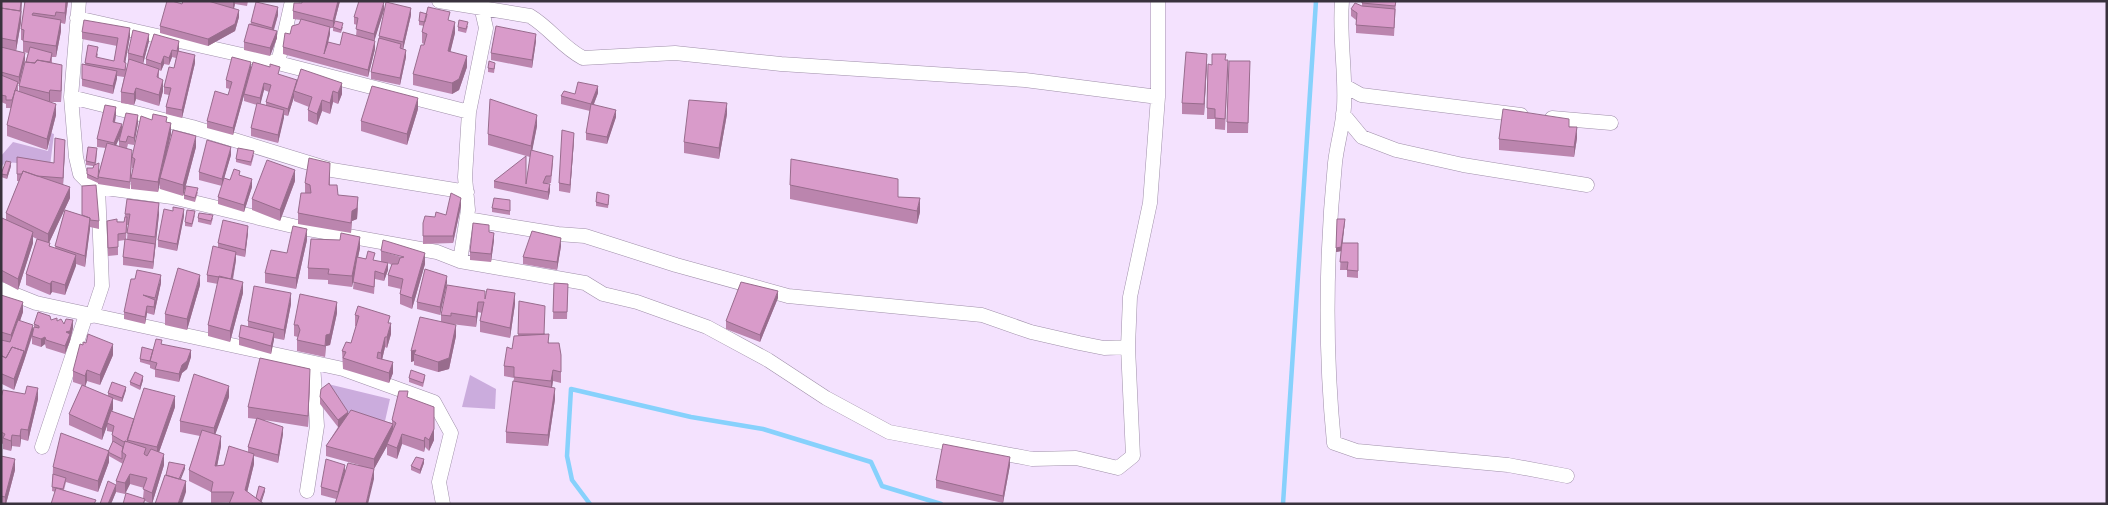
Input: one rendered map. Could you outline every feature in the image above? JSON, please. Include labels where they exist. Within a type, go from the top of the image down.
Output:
[{"type":"street","points":[[79,1],[71,97],[76,156],[80,174],[89,183],[172,197],[298,227],[437,252],[460,261],[585,283],[604,294],[637,302],[707,327],[768,360],[826,398],[889,432],[1032,459],[1076,458],[1118,468],[1133,456],[1128,347],[1130,297],[1150,203],[1158,97],[1158,1]]},
{"type":"street","points":[[278,63],[292,1]]},
{"type":"street","points":[[439,1],[480,5],[530,16],[543,24],[572,53],[583,58],[675,53],[780,64],[1025,80],[1158,97]]},
{"type":"street","points":[[1342,1],[1341,18],[1345,86],[1343,114],[1335,162],[1329,293],[1329,392],[1334,443],[1357,451],[1508,465],[1567,476]]},
{"type":"street","points":[[460,261],[467,219],[465,177],[469,112],[486,28],[486,20],[480,5]]},
{"type":"street","points":[[78,18],[278,63],[469,112]]},
{"type":"street","points":[[1345,86],[1362,96],[1508,114],[1611,122]]},
{"type":"street","points":[[71,97],[192,126],[332,170],[467,192]]},
{"type":"street","points":[[1343,114],[1362,137],[1396,150],[1462,164],[1587,185]]},
{"type":"street","points":[[42,447],[89,316],[102,286],[98,186]]},
{"type":"street","points":[[467,219],[558,234],[585,236],[676,265],[788,296],[982,315],[1031,332],[1078,343],[1104,348],[1128,347]]},
{"type":"street","points":[[1,289],[36,303],[89,316],[343,369],[434,402],[451,433],[439,482],[443,504]]},
{"type":"street","points":[[308,490],[317,426],[313,363]]},
{"type":"shaded area","points":[[51,133],[54,134],[50,166],[6,162],[1,167],[1,156],[13,142],[48,151]]},
{"type":"shaded area","points":[[470,375],[496,389],[495,409],[462,407]]},
{"type":"shaded area","points":[[328,384],[390,399],[383,430],[349,419]]},
{"type":"building","points":[[1,1],[21,1],[20,11],[1,8]]},
{"type":"building","points":[[25,1],[66,1],[65,13],[56,12],[55,16],[33,13],[32,15],[61,20],[56,46],[23,41],[24,30],[21,29]]},
{"type":"building","points":[[167,1],[182,4],[183,1],[208,1],[239,10],[235,24],[208,39],[160,26]]},
{"type":"building","points":[[302,1],[338,1],[333,21],[293,11],[294,3],[302,3]]},
{"type":"building","points":[[359,1],[384,2],[374,34],[356,29],[358,18],[354,17]]},
{"type":"building","points":[[1362,1],[1396,1],[1395,6],[1362,3]]},
{"type":"building","points":[[256,2],[278,7],[272,28],[251,22]]},
{"type":"building","points":[[386,2],[411,8],[403,42],[379,36]]},
{"type":"building","points":[[1355,3],[1362,6],[1395,9],[1394,28],[1356,25],[1357,13],[1351,9]]},
{"type":"building","points":[[428,7],[450,12],[448,20],[455,22],[448,51],[467,56],[459,79],[452,83],[413,74],[421,45],[424,45],[427,34],[422,32]]},
{"type":"building","points":[[1,8],[21,11],[16,41],[1,38]]},
{"type":"building","points":[[420,12],[427,14],[425,22],[419,21]]},
{"type":"building","points":[[301,19],[330,27],[324,54],[328,42],[340,45],[343,32],[375,41],[368,70],[283,47],[285,33],[290,34],[292,26],[299,24]]},
{"type":"building","points":[[84,20],[130,28],[124,62],[126,63],[125,70],[85,63],[88,45],[98,47],[96,57],[114,61],[118,38],[82,32]]},
{"type":"building","points":[[459,20],[468,22],[466,29],[458,27]]},
{"type":"building","points":[[335,21],[343,23],[341,30],[333,27]]},
{"type":"building","points":[[249,24],[277,31],[270,48],[244,42]]},
{"type":"building","points":[[496,26],[536,34],[532,60],[491,53]]},
{"type":"building","points":[[133,30],[149,34],[143,57],[128,53]]},
{"type":"building","points":[[154,34],[179,41],[177,51],[172,50],[169,58],[164,56],[161,64],[146,59]]},
{"type":"building","points":[[379,38],[401,44],[400,48],[406,50],[400,78],[371,72]]},
{"type":"building","points":[[1,47],[25,53],[19,77],[1,72]]},
{"type":"building","points":[[30,47],[52,53],[50,62],[37,60],[35,63],[26,62]]},
{"type":"building","points":[[178,51],[195,55],[182,110],[166,107],[171,88],[164,87],[169,67],[174,68]]},
{"type":"building","points":[[1186,52],[1207,54],[1204,104],[1182,103]]},
{"type":"building","points":[[1212,54],[1226,54],[1225,60],[1228,60],[1225,119],[1215,118],[1215,109],[1207,108],[1208,64],[1212,65]]},
{"type":"building","points":[[232,57],[251,62],[233,128],[207,121],[215,91],[228,95],[232,82],[226,80]]},
{"type":"building","points":[[129,59],[159,69],[157,77],[163,80],[159,95],[136,88],[134,94],[121,92]]},
{"type":"building","points":[[37,60],[62,65],[61,91],[50,90],[49,93],[19,86],[25,62],[35,63]]},
{"type":"building","points":[[489,61],[495,63],[494,69],[488,68]]},
{"type":"building","points":[[1229,61],[1250,61],[1248,123],[1227,122]]},
{"type":"building","points":[[253,62],[270,67],[270,64],[280,67],[278,74],[297,80],[288,109],[266,102],[271,85],[264,83],[260,98],[244,94]]},
{"type":"building","points":[[82,64],[117,71],[113,86],[82,79]]},
{"type":"building","points":[[301,69],[342,83],[338,93],[333,91],[330,103],[322,100],[317,114],[308,110],[312,97],[294,91]]},
{"type":"building","points":[[1,75],[18,82],[12,100],[6,100],[6,96],[1,95]]},
{"type":"building","points":[[578,82],[598,86],[591,104],[561,96],[564,91],[575,94]]},
{"type":"building","points":[[372,86],[418,98],[407,134],[361,121]]},
{"type":"building","points":[[15,90],[56,104],[47,139],[7,125]]},
{"type":"building","points":[[490,99],[537,115],[531,146],[488,134]]},
{"type":"building","points":[[689,100],[727,103],[719,148],[684,142]]},
{"type":"building","points":[[257,103],[284,110],[278,135],[251,128]]},
{"type":"building","points":[[591,104],[616,110],[607,137],[586,133]]},
{"type":"building","points":[[105,105],[116,107],[113,122],[122,124],[114,143],[97,139]]},
{"type":"building","points":[[1503,109],[1569,119],[1569,127],[1577,127],[1574,147],[1499,139]]},
{"type":"building","points":[[126,113],[138,115],[134,138],[128,136],[126,142],[119,141]]},
{"type":"building","points":[[153,114],[167,117],[166,122],[171,123],[158,182],[131,178],[135,159],[132,157],[141,116],[152,120]]},
{"type":"building","points":[[173,130],[196,136],[183,185],[160,178]]},
{"type":"building","points":[[562,130],[574,133],[570,185],[559,183]]},
{"type":"building","points":[[55,138],[65,140],[63,178],[37,176],[23,171],[22,174],[17,174],[17,157],[54,163]]},
{"type":"building","points":[[207,140],[231,147],[222,179],[199,172]]},
{"type":"building","points":[[107,143],[132,150],[130,182],[98,177]]},
{"type":"building","points":[[88,147],[97,148],[95,163],[86,161]]},
{"type":"building","points":[[238,148],[254,151],[251,162],[236,159]]},
{"type":"building","points":[[531,150],[553,156],[551,176],[546,176],[543,183],[550,184],[548,192],[494,181],[526,156],[526,184]]},
{"type":"building","points":[[309,158],[330,163],[329,185],[337,185],[338,195],[358,197],[357,208],[352,211],[351,223],[298,213],[301,193],[311,193],[310,185],[305,183]]},
{"type":"building","points":[[791,159],[898,179],[898,197],[920,198],[917,211],[790,185]]},
{"type":"building","points":[[267,160],[295,170],[280,210],[252,199]]},
{"type":"building","points":[[6,161],[11,162],[7,175],[1,174]]},
{"type":"building","points":[[99,163],[98,179],[87,174],[87,168],[93,168],[94,165]]},
{"type":"building","points":[[234,169],[240,171],[239,175],[252,179],[244,205],[218,197],[224,178],[230,180]]},
{"type":"building","points":[[23,171],[70,187],[48,234],[6,213]]},
{"type":"building","points":[[96,185],[99,221],[90,220],[90,218],[82,215],[82,186]]},
{"type":"building","points":[[186,186],[198,188],[195,198],[184,195]]},
{"type":"building","points":[[597,192],[609,195],[608,205],[596,202]]},
{"type":"building","points":[[451,193],[461,198],[453,236],[423,236],[425,216],[435,217],[436,212],[446,215]]},
{"type":"building","points":[[494,198],[510,200],[510,211],[492,208]]},
{"type":"building","points":[[127,199],[159,203],[155,237],[127,233],[130,214],[125,214]]},
{"type":"building","points":[[173,207],[184,209],[177,244],[158,240],[164,209],[173,211]]},
{"type":"building","points":[[65,210],[90,218],[85,256],[55,246]]},
{"type":"building","points":[[187,210],[195,211],[192,224],[185,222]]},
{"type":"building","points":[[199,213],[213,215],[211,221],[198,218]]},
{"type":"building","points":[[125,217],[127,217],[126,233],[118,234],[118,247],[108,248],[107,221],[117,219],[117,222],[124,222]]},
{"type":"building","points":[[2,218],[33,232],[18,279],[1,270]]},
{"type":"building","points":[[1337,219],[1345,219],[1341,247],[1336,248]]},
{"type":"building","points":[[223,220],[248,226],[245,250],[218,243]]},
{"type":"building","points":[[473,223],[489,225],[489,232],[494,233],[491,254],[470,252]]},
{"type":"building","points":[[293,226],[307,229],[296,278],[265,273],[271,250],[287,253]]},
{"type":"building","points":[[532,231],[561,238],[557,262],[523,257]]},
{"type":"building","points":[[341,233],[360,237],[352,276],[328,274],[329,269],[308,268],[311,239],[340,240]]},
{"type":"building","points":[[37,239],[50,243],[49,246],[76,255],[65,285],[52,281],[50,284],[26,274]]},
{"type":"building","points":[[125,239],[155,244],[153,262],[123,257]]},
{"type":"building","points":[[383,240],[425,253],[412,298],[400,294],[403,279],[388,275],[392,264],[398,264],[400,258],[404,257],[381,251]]},
{"type":"building","points":[[1342,243],[1358,243],[1358,271],[1347,270],[1348,262],[1340,262]]},
{"type":"building","points":[[213,246],[236,252],[231,279],[207,275]]},
{"type":"building","points":[[368,251],[375,253],[373,260],[388,263],[384,274],[375,271],[374,287],[353,282],[357,257],[366,259]]},
{"type":"building","points":[[178,268],[200,275],[187,319],[165,314]]},
{"type":"building","points":[[425,269],[447,276],[440,307],[417,302]]},
{"type":"building","points":[[137,270],[161,275],[155,298],[143,295],[155,300],[154,307],[147,306],[145,317],[124,312],[131,279],[135,279]]},
{"type":"building","points":[[219,276],[243,282],[230,331],[208,325]]},
{"type":"building","points":[[741,282],[778,291],[760,335],[726,321]]},
{"type":"building","points":[[554,283],[568,284],[567,312],[553,312]]},
{"type":"building","points":[[447,285],[485,291],[485,299],[487,289],[515,293],[510,328],[480,321],[484,302],[478,302],[476,317],[451,313],[451,316],[441,315]]},
{"type":"building","points":[[254,286],[291,293],[284,330],[248,321]]},
{"type":"building","points":[[300,294],[337,302],[330,334],[326,335],[325,346],[297,340],[300,330],[298,325],[294,325]]},
{"type":"building","points":[[1,295],[23,302],[11,335],[1,332]]},
{"type":"building","points":[[519,301],[545,306],[544,334],[518,334]]},
{"type":"building","points":[[358,306],[390,316],[388,323],[391,323],[387,337],[385,337],[381,353],[378,352],[377,358],[393,362],[389,373],[343,358],[346,352],[342,351],[346,342],[351,343],[359,316],[355,315]]},
{"type":"building","points":[[38,312],[50,316],[51,320],[57,318],[57,321],[61,319],[64,324],[66,319],[73,320],[70,331],[66,332],[70,334],[65,346],[46,340],[45,337],[41,339],[32,336],[34,327],[39,328],[39,326],[34,324]]},
{"type":"building","points":[[420,317],[456,325],[449,358],[438,362],[414,354],[416,350],[411,351]]},
{"type":"building","points":[[18,320],[33,325],[24,354],[24,351],[12,347],[6,358],[2,356],[1,359],[1,340],[10,342]]},
{"type":"building","points":[[241,325],[274,333],[271,346],[239,337]]},
{"type":"building","points":[[88,334],[113,344],[100,375],[87,370],[85,376],[73,371],[80,344],[86,343]]},
{"type":"building","points":[[549,334],[548,343],[559,343],[561,372],[553,370],[551,381],[514,377],[514,367],[504,366],[507,347],[512,349],[514,336]]},
{"type":"building","points":[[156,339],[162,340],[161,344],[191,350],[179,374],[155,369],[157,363],[150,361]]},
{"type":"building","points":[[12,347],[24,351],[14,379],[2,374],[1,376],[2,356],[6,358]]},
{"type":"building","points":[[142,347],[153,350],[150,361],[140,359]]},
{"type":"building","points":[[260,358],[310,369],[308,416],[248,407]]},
{"type":"building","points":[[411,370],[425,375],[423,383],[409,378]]},
{"type":"building","points":[[135,372],[143,376],[140,386],[130,382]]},
{"type":"building","points":[[194,374],[229,386],[214,428],[180,421]]},
{"type":"building","points":[[513,381],[555,388],[548,435],[506,432]]},
{"type":"building","points":[[112,382],[126,387],[122,398],[108,393]]},
{"type":"building","points":[[329,383],[348,412],[338,420],[320,397],[321,389]]},
{"type":"building","points":[[82,385],[113,398],[102,429],[69,414]]},
{"type":"building","points":[[27,386],[38,388],[28,430],[21,429],[20,436],[12,435],[11,441],[3,438],[5,434],[1,432],[1,398],[3,390],[25,394]]},
{"type":"building","points":[[144,388],[175,396],[157,447],[127,440]]},
{"type":"building","points":[[399,391],[408,391],[407,397],[434,407],[434,429],[429,440],[425,437],[424,441],[402,434],[397,448],[387,444],[396,423],[392,420]]},
{"type":"building","points":[[351,410],[393,424],[374,459],[326,446]]},
{"type":"building","points":[[111,411],[134,419],[127,442],[112,435],[114,426],[107,423]]},
{"type":"building","points":[[257,418],[283,427],[278,455],[248,447]]},
{"type":"building","points":[[202,430],[221,436],[215,466],[224,465],[229,446],[254,454],[245,490],[264,504],[229,504],[234,492],[211,492],[213,482],[189,470]]},
{"type":"building","points":[[61,433],[109,451],[98,481],[53,467]]},
{"type":"building","points":[[113,441],[123,447],[122,459],[108,452]]},
{"type":"building","points":[[125,441],[146,448],[144,454],[147,456],[151,449],[164,454],[152,493],[143,489],[147,478],[130,474],[125,483],[116,481],[126,455],[122,452]]},
{"type":"building","points":[[943,444],[1010,457],[1003,496],[936,480]]},
{"type":"building","points":[[1,456],[15,459],[5,497],[1,496]]},
{"type":"building","points":[[416,457],[424,459],[420,470],[411,466]]},
{"type":"building","points":[[326,459],[345,465],[338,492],[321,487]]},
{"type":"building","points":[[169,462],[185,465],[179,479],[166,475]]},
{"type":"building","points":[[348,463],[374,469],[366,504],[335,504]]},
{"type":"building","points":[[53,474],[66,478],[63,489],[52,487]]},
{"type":"building","points":[[165,475],[186,481],[178,504],[155,504]]},
{"type":"building","points":[[108,481],[116,485],[108,504],[100,504]]},
{"type":"building","points":[[259,486],[265,488],[260,501],[256,498]]},
{"type":"building","points":[[56,488],[96,500],[94,504],[51,504]]},
{"type":"building","points":[[126,493],[145,499],[143,504],[123,504]]},
{"type":"waterway","points":[[1283,504],[1316,1]]},
{"type":"waterway","points":[[590,504],[572,480],[567,456],[571,389],[691,417],[763,429],[871,462],[882,486],[941,504]]}]
